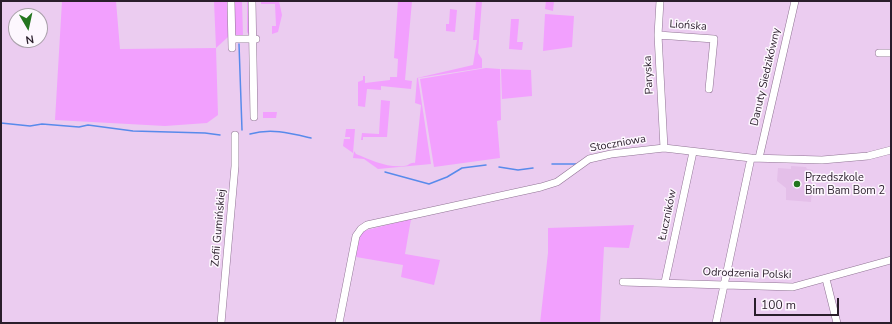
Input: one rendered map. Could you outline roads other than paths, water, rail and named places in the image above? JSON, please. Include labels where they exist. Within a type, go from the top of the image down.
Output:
[{"type":"street","points":[[231,1],[232,48]]},
{"type":"street","points":[[252,1],[254,39],[254,116]]},
{"type":"street","name":"Paryska","points":[[660,1],[658,35],[664,148]]},
{"type":"street","name":"Danuty Siedzikówny","points":[[759,158],[795,1]]},
{"type":"street","name":"Liońska","points":[[658,35],[714,39],[709,89]]},
{"type":"street","points":[[232,39],[254,39]]},
{"type":"street","points":[[879,53],[891,53]]},
{"type":"street","name":"Zofii Gumińskiej","points":[[221,323],[233,197],[235,134]]},
{"type":"street","name":"Stoczniowa","points":[[339,323],[353,247],[356,236],[364,227],[541,187],[557,182],[586,161],[597,156],[664,148],[751,158],[834,159],[868,156],[891,150]]},
{"type":"street","name":"Łuczników","points":[[665,282],[693,152]]},
{"type":"street","points":[[716,323],[751,158]]},
{"type":"street","name":"Odrodzenia Polski","points":[[623,282],[665,282],[793,287],[891,260]]},
{"type":"street","points":[[826,279],[838,323]]},
{"type":"waterway","points":[[239,44],[242,130]]},
{"type":"waterway","points":[[1,123],[30,126],[42,124],[79,127],[88,125],[133,131],[205,133],[220,135]]},
{"type":"waterway","points":[[250,134],[273,131],[311,138]]},
{"type":"waterway","points":[[552,164],[577,164]]},
{"type":"waterway","points":[[385,172],[429,184],[447,177],[462,168],[486,165]]},
{"type":"waterway","points":[[499,167],[518,170],[533,168]]},
{"type":"place","name":"Przedszkole Bim Bam Bom 2","points":[[797,184]]}]
